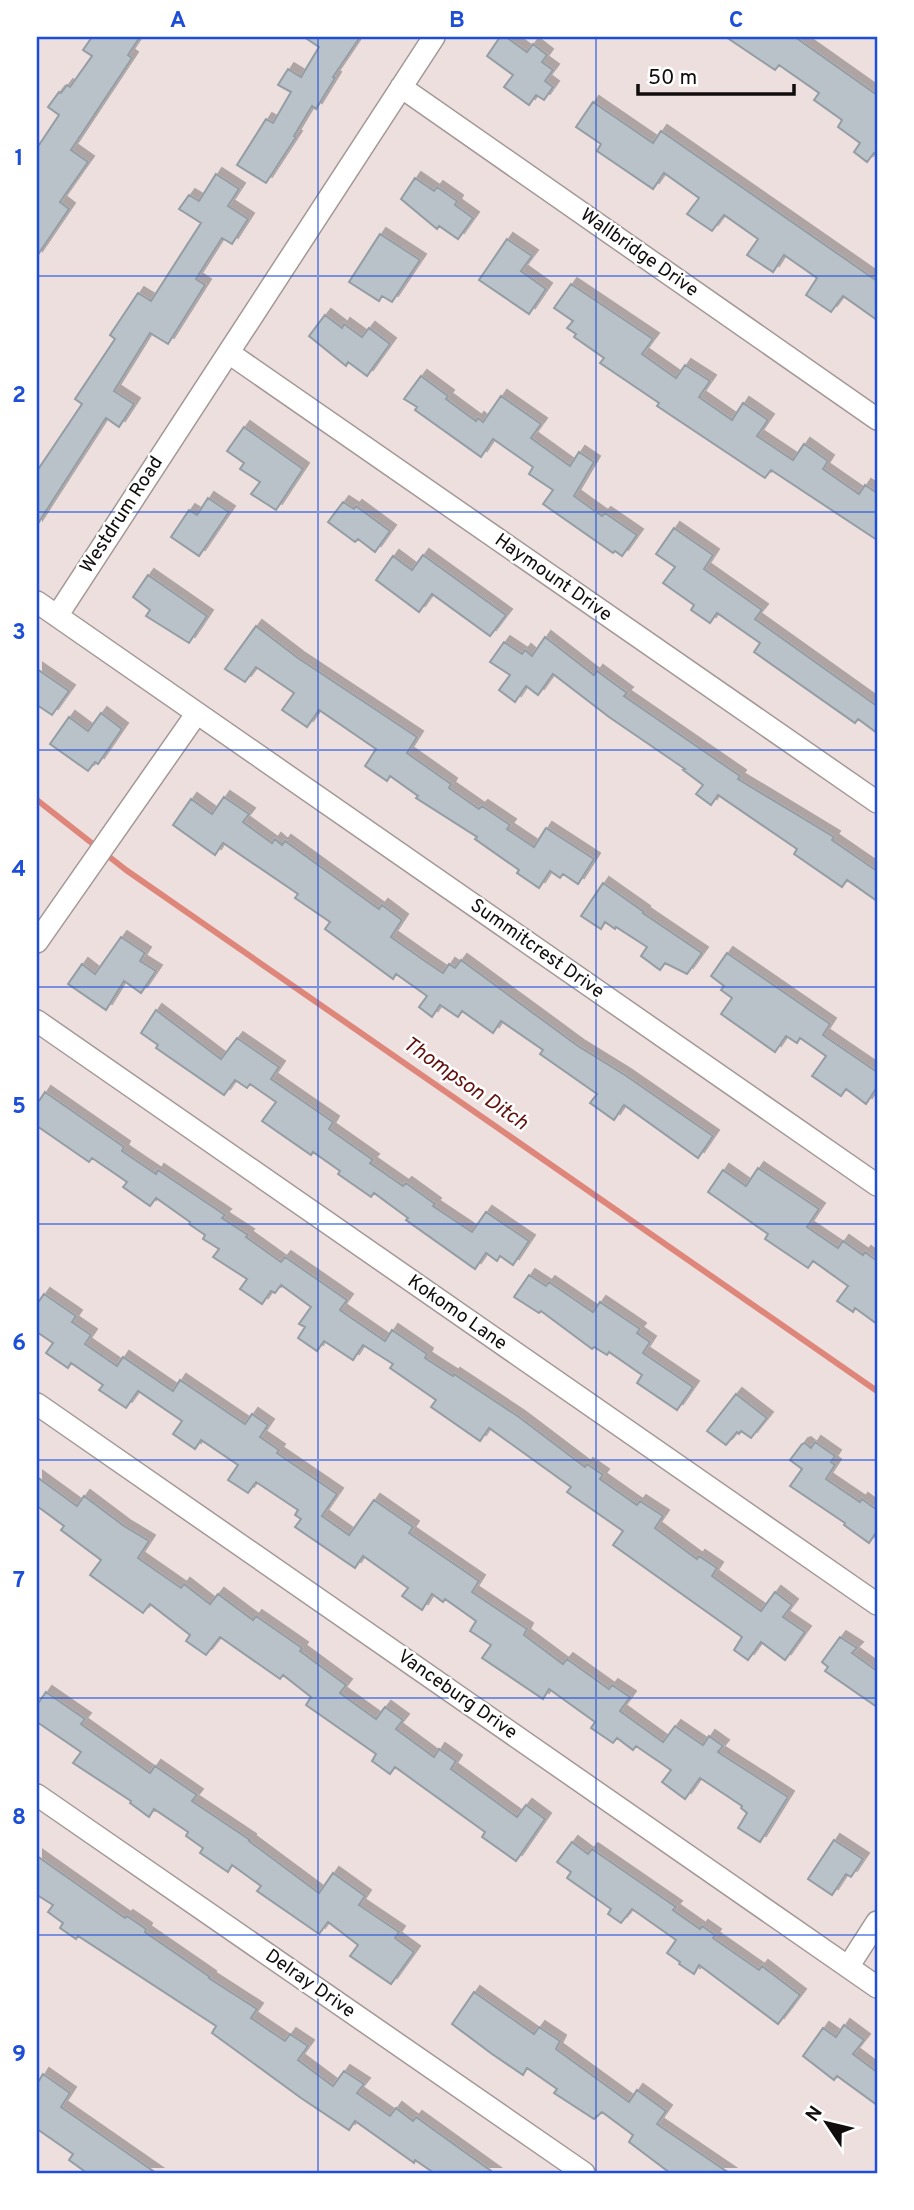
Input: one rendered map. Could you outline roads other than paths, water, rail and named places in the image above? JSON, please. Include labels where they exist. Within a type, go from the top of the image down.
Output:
[{"type":"street","name":"Westdrum Road","points":[[57,616],[433,37]]},
{"type":"street","name":"Wallbridge Drive","points":[[401,87],[877,419]]},
{"type":"street","name":"Haymount Drive","points":[[229,353],[877,803]]},
{"type":"street","points":[[37,602],[197,713],[37,942]]},
{"type":"street","name":"Summitcrest Drive","points":[[197,713],[877,1185]]},
{"type":"street","name":"Kokomo Lane","points":[[37,1021],[877,1604]]},
{"type":"street","name":"Vanceburg Drive","points":[[37,1404],[877,1987]]},
{"type":"street","name":"Delray Drive","points":[[37,1795],[584,2173]]},
{"type":"street","points":[[848,1967],[877,1922]]},
{"type":"waterway","name":"Thompson Ditch","points":[[37,800],[126,870],[877,1391]]}]
